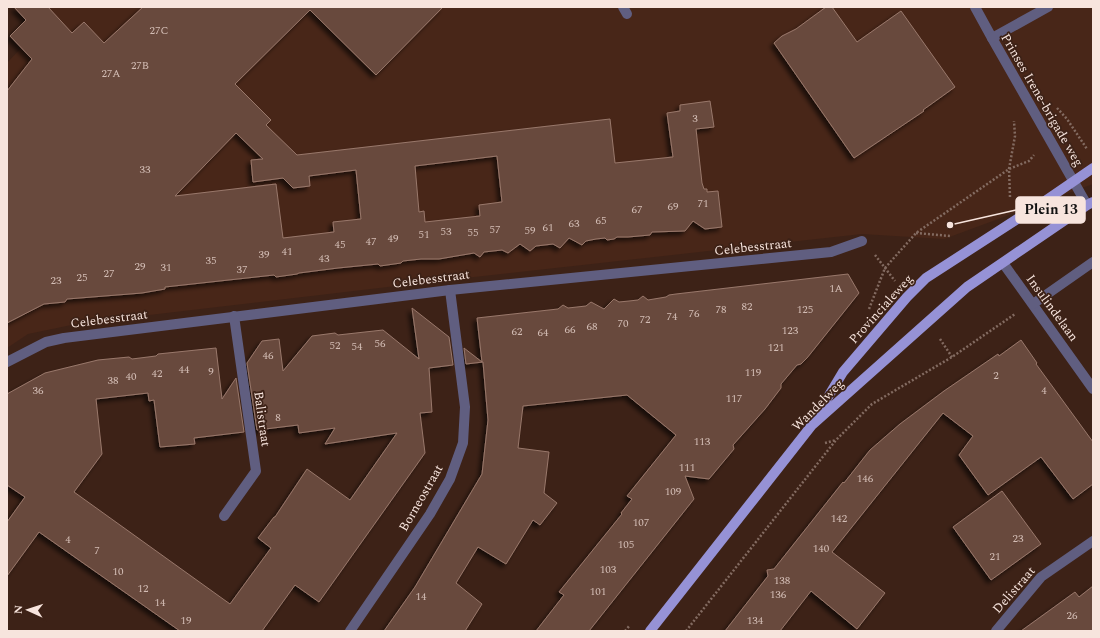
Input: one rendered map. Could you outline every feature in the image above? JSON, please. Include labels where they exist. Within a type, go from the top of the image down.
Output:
[{"type":"main road","name":"Provincialeweg","points":[[812,425],[843,372],[926,278],[1074,182],[1093,168]]},
{"type":"main road","points":[[1003,263],[1090,204]]},
{"type":"main road","name":"Wandelweg","points":[[650,631],[812,425],[967,287],[1003,263]]},
{"type":"street","name":"Prinses Irene-brigade weg","points":[[975,7],[1074,182],[1090,204]]},
{"type":"street","points":[[992,38],[1048,7]]},
{"type":"street","name":"Celebesstraat","points":[[7,362],[46,342],[64,338],[450,290],[831,252],[862,241]]},
{"type":"street","points":[[1033,304],[1093,262]]},
{"type":"street","name":"Insulindelaan","points":[[1003,263],[1093,389]]},
{"type":"street","name":"Borneostraat","points":[[350,631],[430,514],[450,479],[463,443],[465,407],[450,290]]},
{"type":"street","name":"Balistraat","points":[[224,516],[256,470],[234,316]]},
{"type":"street","name":"Delistraat","points":[[996,631],[1041,577],[1093,541]]},
{"type":"path","points":[[1067,119],[1089,151]]},
{"type":"path","points":[[885,268],[916,233],[1010,168],[1010,197]]},
{"type":"path","points":[[916,233],[950,236]]},
{"type":"path","points":[[686,631],[836,440],[872,404],[952,357],[1024,308],[1033,304]]},
{"type":"shaded area","points":[[44,7],[1093,7],[1093,184],[944,239],[862,234],[447,280],[81,323],[28,334],[7,348],[7,63],[51,16]]},
{"type":"building","points":[[14,7],[48,7],[72,33],[84,22],[104,43],[143,7],[443,7],[376,75],[310,10],[235,84],[271,120],[266,125],[297,155],[610,119],[615,163],[673,157],[667,113],[680,111],[680,105],[710,101],[714,127],[696,129],[702,183],[704,189],[707,189],[707,192],[718,191],[722,227],[705,229],[693,221],[685,231],[652,232],[650,235],[617,237],[607,240],[605,238],[596,239],[586,241],[582,245],[569,238],[560,248],[553,244],[536,246],[530,251],[520,244],[508,253],[502,250],[484,252],[480,257],[474,253],[439,259],[403,261],[401,263],[380,266],[378,264],[276,277],[274,275],[165,287],[165,289],[142,293],[67,299],[65,302],[44,304],[7,323],[7,91],[32,59],[10,36],[26,20]],"holes":[[[236,133],[263,159],[251,160],[253,182],[283,178],[293,188],[310,186],[309,176],[356,170],[361,219],[333,222],[334,232],[283,238],[276,184],[175,196]],[[497,156],[502,202],[479,205],[480,216],[425,222],[424,211],[419,212],[415,166]]]},
{"type":"building","points":[[826,7],[832,7],[857,42],[901,11],[955,87],[923,110],[924,111],[854,158],[774,43],[782,36],[796,29]]},
{"type":"building","points":[[848,274],[859,293],[807,358],[801,364],[797,365],[781,384],[781,388],[765,409],[733,445],[734,449],[709,479],[685,476],[694,499],[589,631],[536,631],[564,595],[559,592],[622,514],[621,513],[632,499],[627,496],[676,435],[627,395],[523,406],[518,448],[549,452],[544,493],[557,503],[540,525],[533,520],[506,564],[478,547],[456,583],[482,604],[465,631],[384,631],[415,587],[482,474],[488,420],[483,362],[466,364],[464,348],[482,362],[477,318],[558,309],[563,305],[568,308],[586,306],[591,302],[604,309],[614,299],[619,302],[629,301],[638,300],[643,296],[648,300],[676,294]]},
{"type":"building","points":[[412,308],[449,337],[453,365],[429,368],[432,412],[420,413],[425,453],[319,602],[295,585],[262,631],[180,631],[39,532],[7,576],[7,522],[25,497],[7,485],[7,394],[45,373],[98,360],[129,357],[132,359],[156,356],[158,354],[216,348],[222,399],[236,378],[244,432],[194,438],[195,444],[160,447],[154,400],[149,401],[148,393],[96,399],[102,454],[74,492],[230,604],[271,548],[258,538],[275,517],[307,469],[350,500],[397,433],[325,444],[335,428],[299,433],[298,425],[257,430],[247,363],[262,341],[279,339],[283,371],[312,336],[383,330],[419,359]]},
{"type":"building","points":[[1021,340],[1037,363],[1036,364],[1093,442],[1093,484],[1073,499],[1041,457],[988,495],[959,455],[973,436],[943,413],[832,552],[885,593],[857,629],[811,591],[780,631],[725,631],[768,576],[767,570],[774,569],[870,450],[900,424],[944,391]]},
{"type":"building","points":[[1002,491],[1041,544],[991,580],[953,527]]},
{"type":"building","points":[[1093,586],[1093,631],[1021,631],[1075,592],[1079,597]]},
{"type":"place","name":"Plein 13","points":[[950,225]]}]
